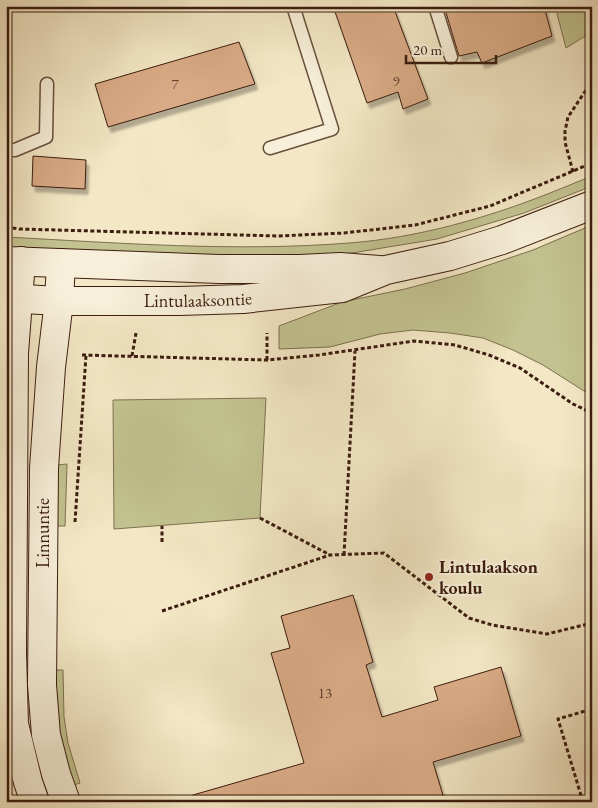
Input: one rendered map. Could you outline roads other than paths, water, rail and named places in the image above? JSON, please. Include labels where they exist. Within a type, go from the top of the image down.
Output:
[{"type":"street","name":"Lintulaaksontie","points":[[12,298],[60,301],[180,302],[243,299],[342,288],[386,270],[450,256],[476,248],[592,205]]},
{"type":"street","name":"Lintulaaksontie","points":[[13,261],[219,269],[340,267],[386,270]]},
{"type":"street","name":"Linnuntie","points":[[13,261],[13,706],[14,724],[28,782],[35,802]]},
{"type":"street","name":"Linnuntie","points":[[61,263],[60,301],[53,354],[44,468],[42,686],[46,735],[56,774],[66,802]]},
{"type":"lane","points":[[270,148],[332,129],[293,6]]},
{"type":"lane","points":[[435,6],[451,58]]},
{"type":"lane","points":[[6,150],[14,150],[46,136],[47,84]]},
{"type":"place","name":"Lintulaakson koulu","points":[[429,577]]}]
